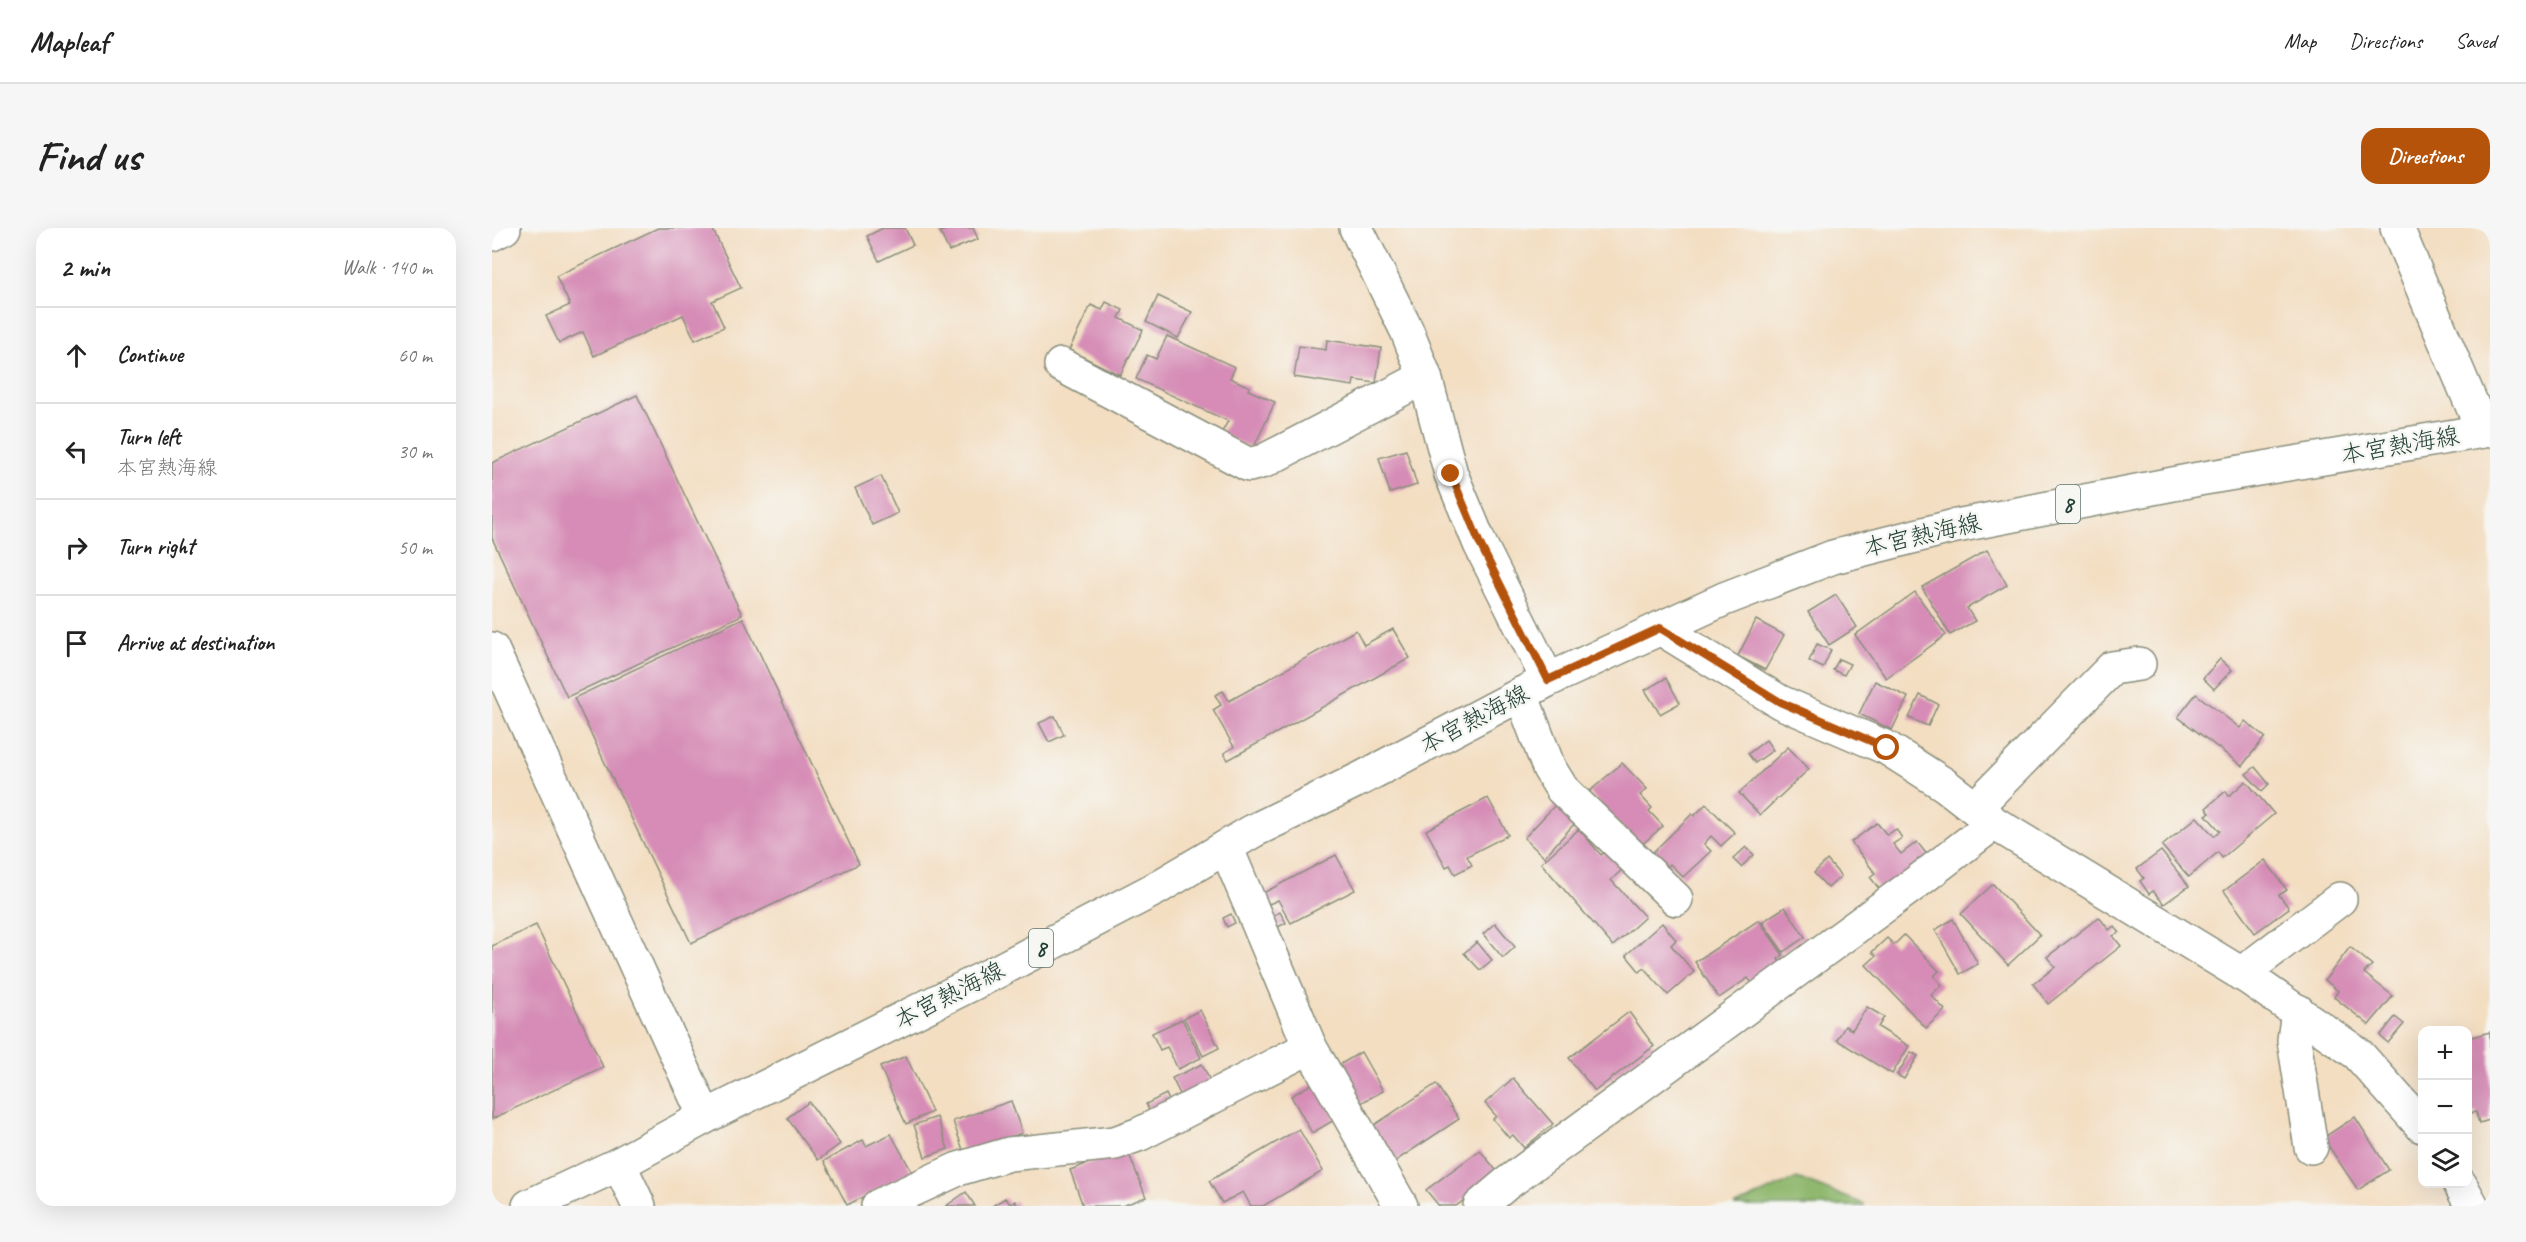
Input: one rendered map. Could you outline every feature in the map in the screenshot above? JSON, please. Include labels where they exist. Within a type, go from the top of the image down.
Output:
[{"type":"street","points":[[492,234],[504,228]]},
{"type":"street","points":[[1356,228],[1407,331],[1425,377],[1455,484],[1534,687],[1549,768],[1562,789],[1676,898]]},
{"type":"street","points":[[2397,228],[2487,430]]},
{"type":"street","points":[[1061,365],[1249,465],[1264,461],[1425,377]]},
{"type":"street","name":"本宮熱海線","points":[[529,1206],[618,1164],[705,1117],[992,974],[1157,888],[1226,847],[1534,687],[1724,598],[1833,557],[1951,527],[2199,479],[2487,430]]},
{"type":"street","points":[[1660,628],[1780,702],[1887,748],[1946,785],[1985,816],[2298,1011],[2358,1054],[2418,1122]]},
{"type":"street","points":[[492,649],[705,1117]]},
{"type":"street","points":[[1480,1206],[1506,1184],[1917,882],[1985,816],[2112,668],[2139,664]]},
{"type":"street","points":[[1226,847],[1310,1047],[1401,1206]]},
{"type":"street","points":[[2241,974],[2340,899]]},
{"type":"street","points":[[2298,1011],[2294,1040],[2311,1147]]},
{"type":"street","points":[[878,1206],[958,1169],[1008,1154],[1115,1143],[1140,1134],[1310,1047]]},
{"type":"street","points":[[618,1164],[639,1206]]},
{"type":"green space","points":[[1797,1178],[1864,1204],[1864,1206],[1734,1206]]},
{"type":"building","points":[[658,228],[712,228],[741,288],[712,301],[724,327],[695,340],[683,315],[594,356],[583,332],[559,343],[546,316],[570,305],[556,276]]},
{"type":"building","points":[[883,228],[905,228],[913,245],[879,261],[867,236]]},
{"type":"building","points":[[951,228],[973,228],[978,239],[949,251],[940,232]]},
{"type":"building","points":[[1158,296],[1192,312],[1178,338],[1146,322]]},
{"type":"building","points":[[1106,302],[1123,310],[1119,318],[1143,330],[1120,375],[1069,350],[1091,305],[1102,310]]},
{"type":"building","points":[[1167,336],[1235,367],[1230,378],[1250,387],[1248,390],[1275,402],[1253,449],[1221,434],[1228,421],[1136,379],[1147,355],[1156,359]]},
{"type":"building","points":[[1327,340],[1381,348],[1376,383],[1354,380],[1353,386],[1294,377],[1299,346],[1326,350]]},
{"type":"building","points":[[637,395],[742,615],[567,697],[492,538],[492,463]]},
{"type":"building","points":[[1406,450],[1417,485],[1390,493],[1379,458]]},
{"type":"building","points":[[881,476],[898,513],[872,525],[855,488]]},
{"type":"building","points":[[1987,550],[2007,585],[1967,608],[1975,621],[1950,635],[1922,587]]},
{"type":"building","points":[[1915,592],[1946,635],[1886,678],[1855,635]]},
{"type":"building","points":[[1836,595],[1857,627],[1829,645],[1808,612]]},
{"type":"building","points":[[743,618],[859,864],[691,943],[574,698]]},
{"type":"building","points":[[1756,620],[1784,635],[1765,670],[1738,656]]},
{"type":"building","points":[[1393,629],[1410,658],[1228,760],[1224,753],[1234,747],[1213,710],[1221,705],[1215,695],[1223,691],[1229,701],[1356,630],[1364,645]]},
{"type":"building","points":[[1817,644],[1831,650],[1823,668],[1809,661]]},
{"type":"building","points":[[1839,659],[1850,664],[1844,675],[1833,670]]},
{"type":"building","points":[[2220,659],[2232,670],[2214,689],[2203,678]]},
{"type":"building","points":[[1666,678],[1680,703],[1660,714],[1645,690]]},
{"type":"building","points":[[1875,681],[1908,697],[1892,730],[1859,714]]},
{"type":"building","points":[[2196,694],[2240,728],[2245,721],[2265,737],[2242,766],[2178,717]]},
{"type":"building","points":[[1920,695],[1938,704],[1928,726],[1909,718]]},
{"type":"building","points":[[1055,716],[1064,735],[1049,742],[1039,723]]},
{"type":"building","points":[[1766,740],[1773,750],[1755,763],[1748,754]]},
{"type":"building","points":[[1788,747],[1809,769],[1760,815],[1739,793]]},
{"type":"building","points":[[1622,763],[1647,789],[1640,795],[1652,808],[1649,811],[1663,826],[1639,847],[1589,792]]},
{"type":"building","points":[[2255,767],[2269,784],[2262,791],[2246,774]]},
{"type":"building","points":[[2246,781],[2274,814],[2222,858],[2218,852],[2189,877],[2162,846],[2197,817],[2214,836],[2220,831],[2206,815],[2210,813],[2206,808],[2226,791],[2229,796]]},
{"type":"building","points":[[1488,798],[1508,835],[1467,856],[1472,865],[1455,874],[1450,865],[1446,867],[1426,830]]},
{"type":"building","points":[[1556,804],[1576,822],[1544,857],[1524,838]]},
{"type":"building","points":[[1706,804],[1735,833],[1721,846],[1711,836],[1704,844],[1711,851],[1683,877],[1670,864],[1663,872],[1648,857],[1692,814],[1694,816]]},
{"type":"building","points":[[1877,823],[1887,835],[1896,829],[1902,838],[1893,844],[1901,854],[1917,842],[1930,858],[1883,894],[1870,877],[1875,873],[1851,842]]},
{"type":"building","points":[[1579,829],[1601,855],[1608,849],[1625,867],[1611,880],[1645,917],[1613,946],[1541,863]]},
{"type":"building","points":[[1746,847],[1754,855],[1741,867],[1733,859]]},
{"type":"building","points":[[2161,851],[2189,886],[2164,904],[2153,891],[2149,894],[2140,881],[2144,878],[2137,869]]},
{"type":"building","points":[[1336,855],[1355,890],[1291,923],[1278,900],[1269,904],[1263,893]]},
{"type":"building","points":[[1827,860],[1841,876],[1828,888],[1814,873]]},
{"type":"building","points":[[2265,860],[2287,890],[2279,895],[2289,908],[2255,933],[2224,891]]},
{"type":"building","points":[[1993,884],[2040,935],[2008,965],[1961,914]]},
{"type":"building","points":[[1785,907],[1805,937],[1783,952],[1762,922]]},
{"type":"building","points":[[1280,912],[1286,923],[1278,927],[1272,916]]},
{"type":"building","points":[[1231,914],[1235,923],[1227,927],[1223,918]]},
{"type":"building","points":[[2099,917],[2109,930],[2114,926],[2119,932],[2113,936],[2121,946],[2048,1004],[2033,984],[2055,967],[2047,957]]},
{"type":"building","points":[[1953,919],[1978,964],[1960,974],[1935,930]]},
{"type":"building","points":[[1759,920],[1783,955],[1778,959],[1781,964],[1752,983],[1748,978],[1719,998],[1695,962]]},
{"type":"building","points":[[1495,923],[1515,947],[1503,958],[1483,934]]},
{"type":"building","points":[[1662,923],[1676,940],[1671,945],[1694,972],[1668,995],[1644,968],[1640,972],[1626,955]]},
{"type":"building","points":[[536,925],[603,1067],[492,1119],[492,946]]},
{"type":"building","points":[[1904,935],[1939,971],[1934,976],[1942,985],[1931,995],[1945,1010],[1926,1028],[1866,965],[1876,956],[1872,952],[1887,938],[1894,945]]},
{"type":"building","points":[[1477,942],[1492,960],[1480,970],[1464,953]]},
{"type":"building","points":[[2350,947],[2372,965],[2364,973],[2393,996],[2369,1025],[2334,997],[2338,991],[2325,980]]},
{"type":"building","points":[[1867,1007],[1884,1017],[1878,1027],[1909,1046],[1892,1074],[1837,1040],[1845,1026],[1852,1030]]},
{"type":"building","points":[[1200,1010],[1219,1048],[1203,1056],[1184,1018]]},
{"type":"building","points":[[1629,1012],[1654,1046],[1595,1091],[1569,1058]]},
{"type":"building","points":[[2395,1017],[2404,1024],[2388,1043],[2380,1036]]},
{"type":"building","points":[[1182,1019],[1201,1058],[1178,1069],[1167,1047],[1160,1050],[1152,1033]]},
{"type":"building","points":[[2490,1032],[2490,1120],[2479,1123],[2476,1112],[2472,1113],[2472,1037]]},
{"type":"building","points":[[1361,1052],[1383,1091],[1361,1103],[1339,1065]]},
{"type":"building","points":[[1911,1052],[1918,1056],[1904,1079],[1897,1075]]},
{"type":"building","points":[[906,1056],[932,1112],[906,1124],[880,1067]]},
{"type":"building","points":[[1202,1064],[1212,1085],[1183,1100],[1172,1078]]},
{"type":"building","points":[[1513,1078],[1553,1124],[1524,1148],[1513,1135],[1509,1138],[1493,1119],[1496,1116],[1485,1103]]},
{"type":"building","points":[[1315,1082],[1336,1119],[1312,1133],[1291,1096]]},
{"type":"building","points":[[1436,1084],[1459,1119],[1394,1162],[1370,1128]]},
{"type":"building","points":[[1166,1094],[1172,1107],[1152,1117],[1146,1104]]},
{"type":"building","points":[[1011,1101],[1022,1133],[964,1153],[953,1121]]},
{"type":"building","points":[[809,1102],[840,1144],[818,1160],[787,1118]]},
{"type":"building","points":[[937,1117],[948,1149],[925,1157],[914,1125]]},
{"type":"building","points":[[2355,1117],[2389,1170],[2358,1190],[2323,1138]]},
{"type":"building","points":[[1299,1129],[1323,1171],[1263,1206],[1251,1206],[1243,1192],[1222,1203],[1209,1181]]},
{"type":"building","points":[[891,1134],[912,1172],[847,1205],[824,1161],[863,1140],[866,1146]]},
{"type":"building","points":[[1127,1149],[1146,1197],[1122,1206],[1083,1206],[1070,1170]]},
{"type":"building","points":[[1480,1150],[1499,1174],[1456,1206],[1439,1206],[1426,1190]]},
{"type":"building","points":[[966,1192],[975,1206],[946,1206]]},
{"type":"building","points":[[1005,1198],[1010,1204],[1015,1201],[1018,1206],[992,1206]]},
{"type":"route","points":[[1451,474],[1480,544],[1548,680],[1660,628],[1780,702],[1887,748]]}]
